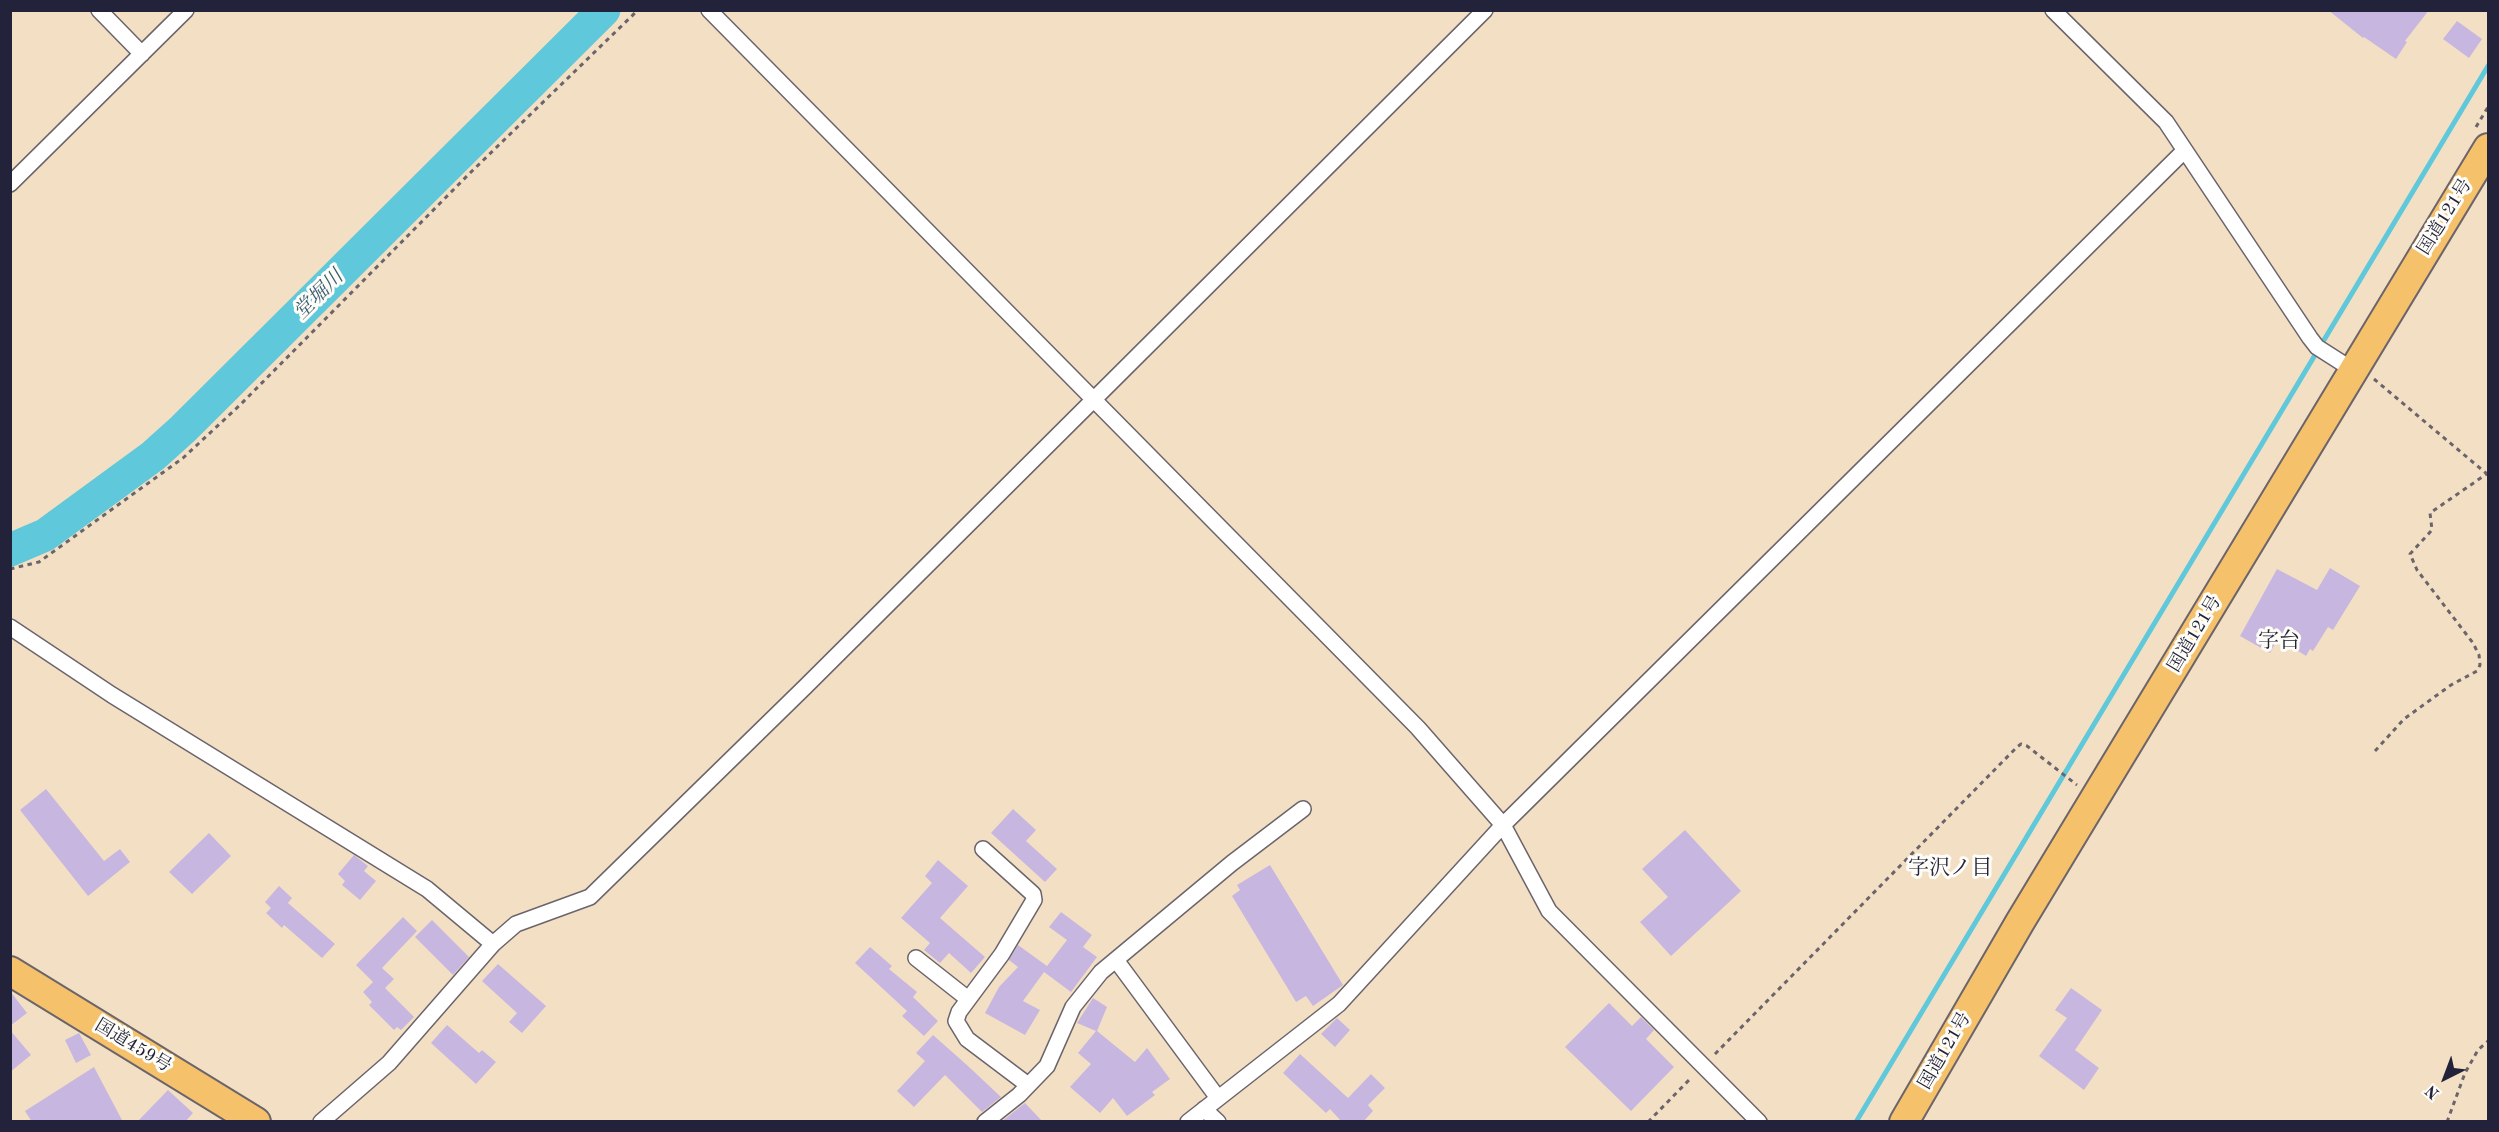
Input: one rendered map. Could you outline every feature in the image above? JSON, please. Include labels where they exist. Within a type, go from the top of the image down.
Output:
[{"type":"highway","name":"国道121号","points":[[1904,1122],[2096,798],[2488,148]]},
{"type":"highway","name":"国道459号","points":[[10,971],[256,1122]]},
{"type":"street","points":[[99,10],[142,54]]},
{"type":"street","points":[[10,184],[186,10]]},
{"type":"street","points":[[709,10],[1418,728],[1503,825],[1549,911],[1759,1122]]},
{"type":"street","points":[[321,1122],[389,1063],[493,944],[516,924],[590,897],[1485,10]]},
{"type":"street","points":[[2053,10],[2145,98],[2166,122],[2310,338],[2317,347],[2353,370]]},
{"type":"street","points":[[1188,1122],[1339,1004],[1503,825],[2184,151]]},
{"type":"street","points":[[10,627],[112,695],[427,889],[493,944]]},
{"type":"street","points":[[985,1122],[1047,1066],[1077,1000],[1101,972],[1303,809]]},
{"type":"street","points":[[983,849],[1033,894],[1034,900],[1002,954],[959,1012],[957,1021],[967,1039],[1028,1085]]},
{"type":"street","points":[[916,958],[968,999]]},
{"type":"street","points":[[1116,960],[1218,1098]]},
{"type":"street","points":[[1204,1109],[1218,1122]]},
{"type":"path","points":[[10,569],[39,562],[183,458],[240,405],[469,174],[638,10]]},
{"type":"path","points":[[2353,370],[2371,377],[2488,474],[2430,513],[2432,530],[2410,554],[2417,570],[2473,643],[2479,655],[2480,665],[2477,671],[2451,685],[2404,719],[2375,751]]},
{"type":"path","points":[[1648,1122],[2021,744],[2027,746],[2096,798]]},
{"type":"path","points":[[2447,1122],[2465,1073],[2478,1050],[2488,1041]]},
{"type":"building","points":[[2328,10],[2429,10],[2405,41],[2407,42],[2396,59],[2363,38]]},
{"type":"building","points":[[2457,21],[2482,39],[2469,58],[2443,39]]},
{"type":"building","points":[[2330,568],[2360,586],[2333,630],[2328,627],[2313,651],[2310,649],[2306,656],[2278,638],[2270,653],[2240,636],[2277,569],[2317,590]]},
{"type":"building","points":[[46,789],[104,861],[120,849],[130,862],[88,896],[20,810]]},
{"type":"building","points":[[1013,809],[1036,830],[1026,841],[1057,869],[1045,882],[991,833]]},
{"type":"building","points":[[1685,830],[1741,891],[1671,956],[1640,922],[1668,897],[1642,869]]},
{"type":"building","points":[[209,833],[231,856],[192,894],[169,872]]},
{"type":"building","points":[[354,855],[368,866],[364,871],[376,881],[360,900],[342,885],[345,881],[338,874]]},
{"type":"building","points":[[938,860],[968,886],[940,918],[985,957],[971,973],[949,953],[940,963],[924,950],[930,943],[901,918],[932,883],[925,876]]},
{"type":"building","points":[[1270,865],[1343,985],[1313,1006],[1306,996],[1296,1002],[1232,896],[1240,890],[1237,885]]},
{"type":"building","points":[[279,886],[292,898],[288,903],[335,944],[322,958],[284,925],[282,928],[266,913],[271,908],[265,902]]},
{"type":"building","points":[[1061,912],[1092,935],[1083,947],[1097,957],[1071,992],[1044,972],[1023,1001],[1040,1010],[1025,1035],[985,1013],[999,987],[1018,967],[1009,960],[1018,945],[1047,966],[1067,940],[1049,927]]},
{"type":"building","points":[[403,917],[417,931],[382,968],[394,979],[385,988],[414,1017],[401,1030],[397,1027],[394,1030],[369,1005],[372,1002],[363,992],[373,982],[356,965]]},
{"type":"building","points":[[432,920],[469,957],[453,975],[415,937]]},
{"type":"building","points":[[870,947],[892,966],[889,969],[917,992],[913,997],[938,1021],[924,1036],[902,1016],[907,1011],[855,963]]},
{"type":"building","points":[[498,964],[546,1006],[522,1033],[509,1022],[517,1013],[482,981]]},
{"type":"building","points":[[2071,988],[2102,1010],[2075,1050],[2099,1068],[2084,1090],[2039,1056],[2067,1018],[2055,1010]]},
{"type":"building","points":[[10,991],[27,1013],[10,1026]]},
{"type":"building","points":[[1093,998],[1107,1007],[1097,1031],[1135,1062],[1147,1048],[1170,1079],[1152,1092],[1155,1095],[1127,1116],[1113,1098],[1100,1113],[1070,1087],[1091,1064],[1078,1053],[1096,1031],[1077,1023]]},
{"type":"building","points":[[1609,1003],[1632,1026],[1641,1017],[1654,1030],[1646,1039],[1674,1067],[1631,1111],[1565,1047]]},
{"type":"building","points":[[1337,1018],[1350,1030],[1335,1047],[1321,1034]]},
{"type":"building","points":[[447,1025],[479,1053],[482,1050],[496,1062],[476,1084],[431,1043]]},
{"type":"building","points":[[10,1030],[31,1055],[10,1072]]},
{"type":"building","points":[[79,1033],[91,1055],[76,1063],[65,1040]]},
{"type":"building","points":[[933,1035],[1001,1097],[982,1112],[945,1075],[914,1107],[897,1091],[925,1061],[916,1053]]},
{"type":"building","points":[[1300,1054],[1348,1098],[1371,1074],[1385,1088],[1368,1105],[1373,1111],[1363,1122],[1342,1122],[1330,1109],[1326,1113],[1283,1073]]},
{"type":"building","points":[[94,1067],[123,1122],[32,1122],[25,1111]]},
{"type":"building","points":[[168,1090],[193,1113],[185,1122],[137,1122]]},
{"type":"building","points":[[1025,1103],[1043,1122],[1001,1122]]},
{"type":"waterway","name":"堂堀川","points":[[10,550],[45,535],[153,456],[183,429],[604,10]]},
{"type":"waterway","points":[[1856,1122],[2488,66]]},
{"type":"district","name":"字台","points":[[2279,641]]},
{"type":"district","name":"字沢ノ目","points":[[1950,868]]}]
